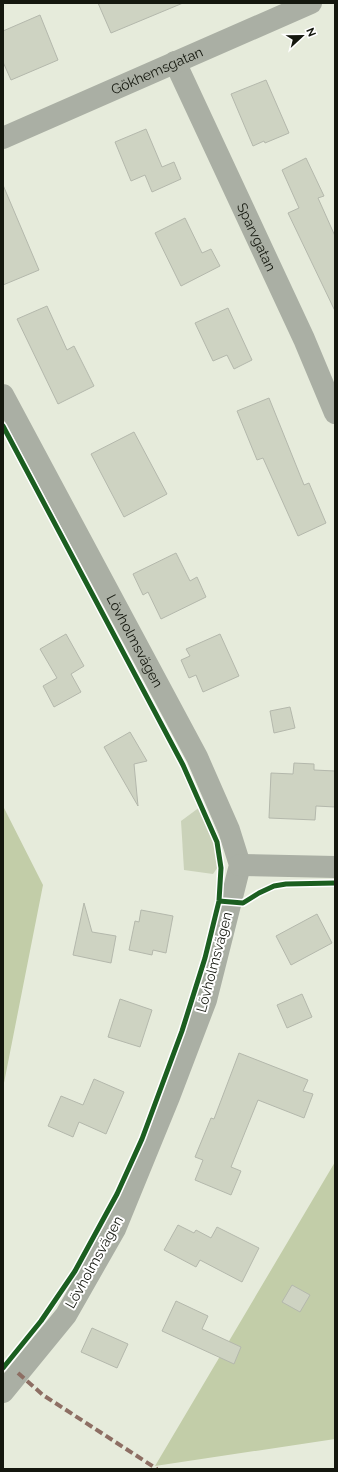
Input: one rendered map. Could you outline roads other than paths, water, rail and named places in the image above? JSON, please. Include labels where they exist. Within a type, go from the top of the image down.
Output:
[{"type":"street","name":"Gökhemsgatan","points":[[3,138],[310,3]]},
{"type":"street","name":"Sparvgatan","points":[[175,62],[328,376],[335,413]]},
{"type":"street","name":"Lövholmsvägen","points":[[3,395],[197,757],[229,830],[240,865],[206,1000],[169,1097],[115,1229],[66,1314],[3,1392]]},
{"type":"street","points":[[240,865],[335,867]]}]
